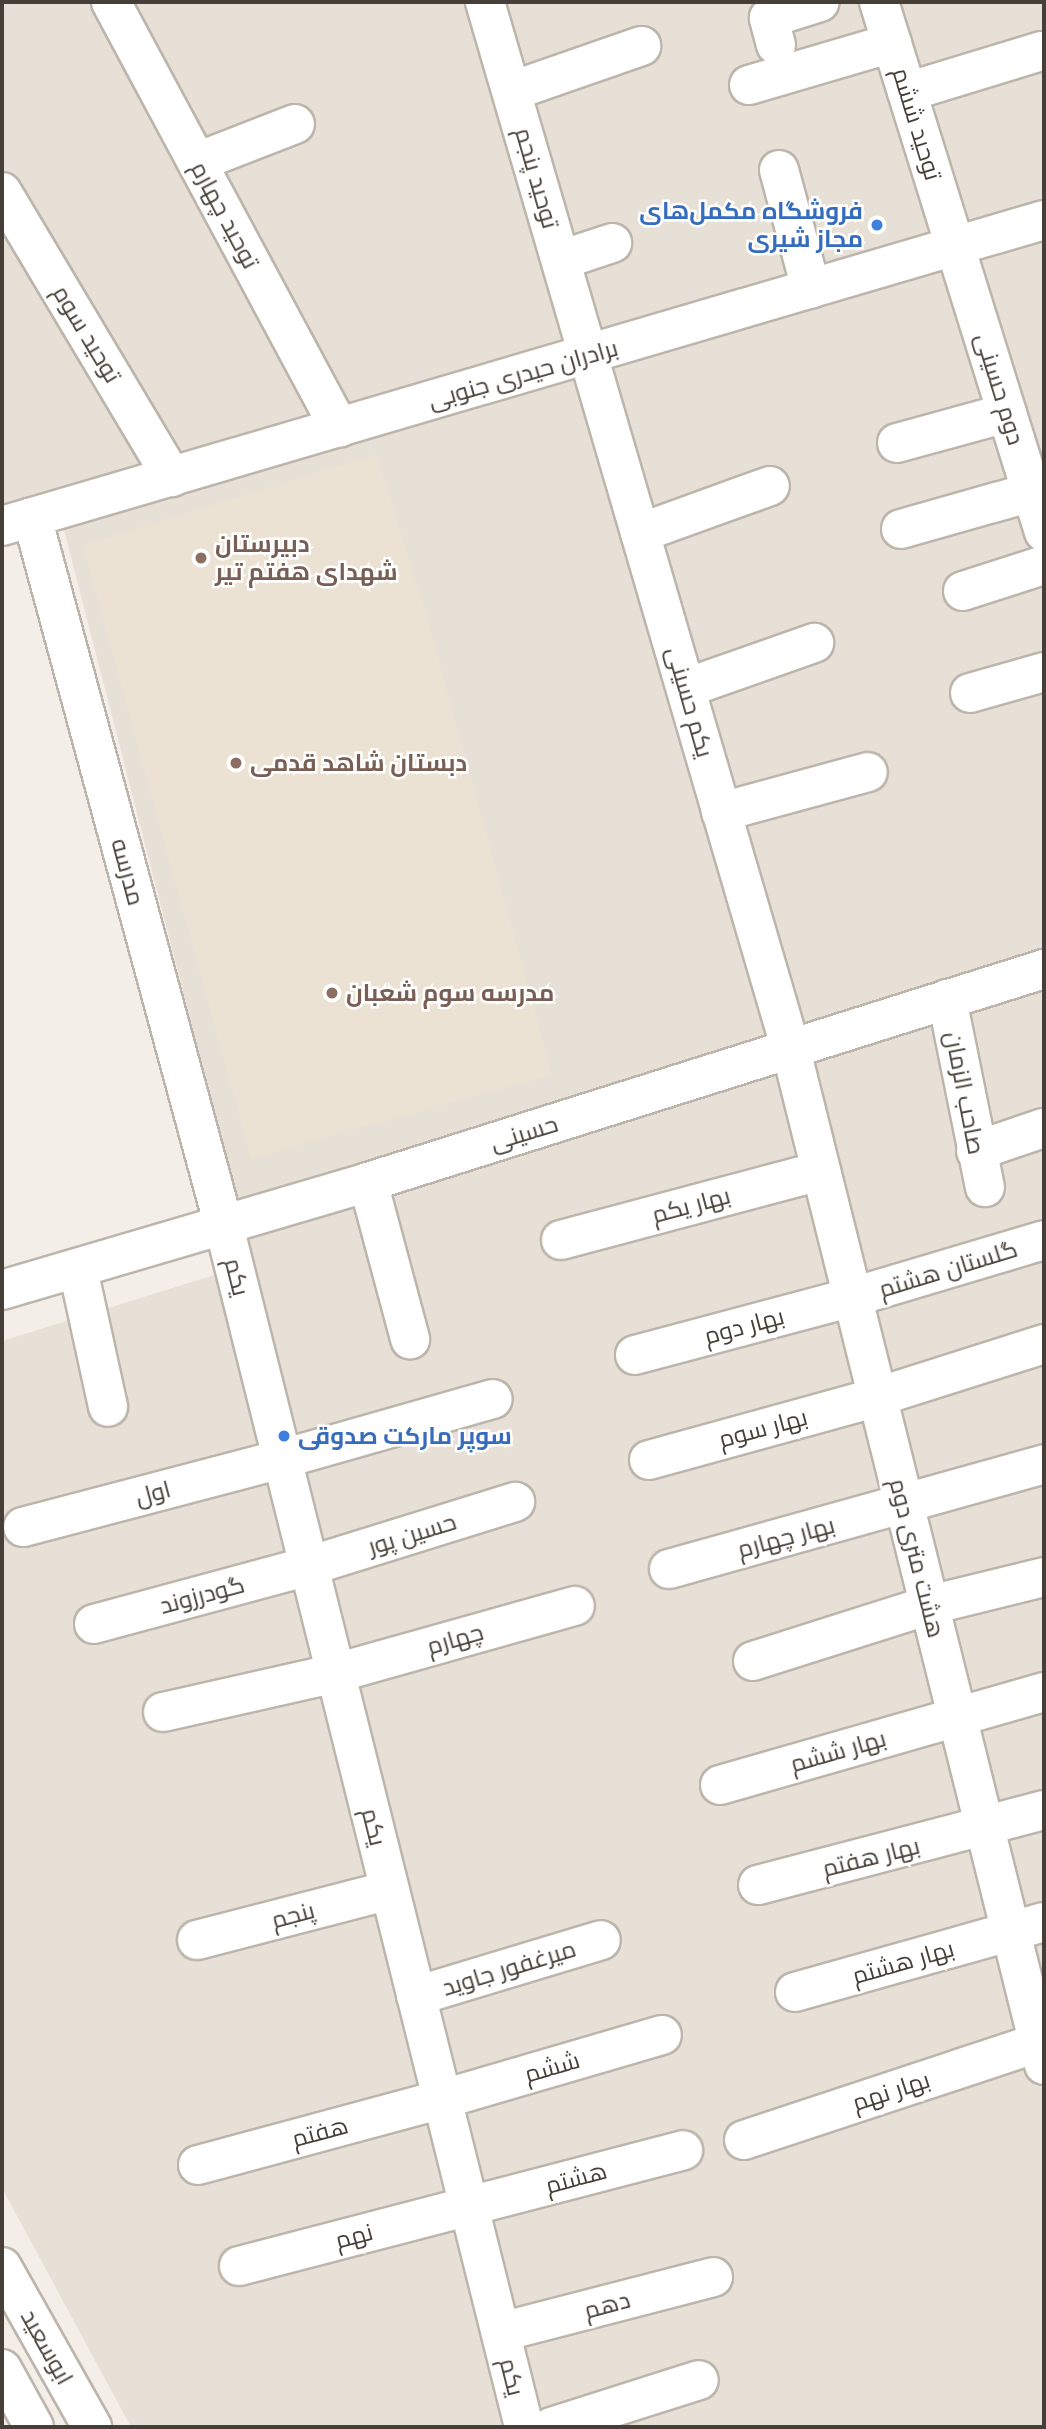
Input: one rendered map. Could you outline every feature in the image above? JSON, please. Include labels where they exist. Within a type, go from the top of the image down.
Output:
[{"type":"street","name":"توحید چهارم","points":[[111,2],[339,428]]},
{"type":"street","name":"توحید پنجم","points":[[485,2],[588,355]]},
{"type":"street","points":[[776,45],[769,18],[820,2]]},
{"type":"street","name":"توحید ششم","points":[[879,2],[955,247]]},
{"type":"street","points":[[750,85],[892,43]]},
{"type":"street","points":[[512,91],[641,46]]},
{"type":"street","points":[[907,92],[1041,51]]},
{"type":"street","points":[[197,162],[295,124]]},
{"type":"street","points":[[779,170],[811,289]]},
{"type":"street","name":"توحید سوم","points":[[2,192],[172,477]]},
{"type":"street","name":"برادران حیدری جنوبی","points":[[17,522],[1044,220]]},
{"type":"street","points":[[561,260],[612,243]]},
{"type":"street","name":"دوم حسینی","points":[[955,247],[1044,532]]},
{"type":"street","name":"یکم حسینی","points":[[588,355],[791,1050]]},
{"type":"street","points":[[897,443],[1007,412]]},
{"type":"street","points":[[640,533],[771,486]]},
{"type":"street","points":[[901,529],[1032,492]]},
{"type":"street","name":"مدرسه","points":[[17,522],[224,1226]]},
{"type":"street","points":[[963,591],[1044,565]]},
{"type":"street","points":[[686,688],[814,643]]},
{"type":"street","points":[[970,693],[1044,672]]},
{"type":"street","points":[[721,812],[868,772]]},
{"type":"street","name":"حسینی","points":[[2,1290],[368,1182],[1044,969]]},
{"type":"street","name":"صاحب الزمان","points":[[947,999],[980,1169],[1043,1128]]},
{"type":"street","name":"هشت متری دوم","points":[[791,1050],[985,1828],[1027,1927],[1042,2049]]},
{"type":"street","name":"بهار یکم","points":[[561,1240],[821,1171]]},
{"type":"street","points":[[368,1182],[410,1339]]},
{"type":"street","name":"یکم","points":[[224,1226],[524,2427]]},
{"type":"street","name":"گلستان هشتم","points":[[853,1297],[1044,1240]]},
{"type":"street","points":[[78,1269],[108,1407]]},
{"type":"street","name":"بهار دوم","points":[[635,1355],[853,1297]]},
{"type":"street","name":"بهار سوم","points":[[649,1460],[877,1397],[1044,1344]]},
{"type":"street","name":"اول","points":[[23,1527],[282,1459],[493,1399]]},
{"type":"street","name":"بهار چهارم","points":[[669,1569],[1044,1464]]},
{"type":"street","name":"حسین پور","points":[[309,1566],[515,1502]]},
{"type":"street","name":"گودرزوند","points":[[94,1624],[309,1566]]},
{"type":"street","points":[[753,1661],[930,1605],[1044,1577]]},
{"type":"street","name":"چهارم","points":[[163,1712],[336,1673],[575,1606]]},
{"type":"street","name":"بهار ششم","points":[[719,1785],[1044,1692]]},
{"type":"street","name":"بهار هفتم","points":[[758,1885],[985,1828],[1044,1810]]},
{"type":"street","name":"پنجم","points":[[197,1940],[390,1890]]},
{"type":"street","name":"بهار هشتم","points":[[795,1992],[1027,1927]]},
{"type":"street","name":"میرغفور جاوید","points":[[416,1996],[601,1940]]},
{"type":"street","name":"ششم","points":[[443,2099],[662,2035]]},
{"type":"street","name":"بهار نهم","points":[[744,2140],[1042,2049]]},
{"type":"street","name":"هفتم","points":[[198,2165],[443,2099]]},
{"type":"street","name":"هشتم","points":[[469,2207],[682,2150]]},
{"type":"street","name":"نهم","points":[[239,2266],[469,2207]]},
{"type":"street","name":"ابوسعید","points":[[2,2267],[92,2427]]},
{"type":"street","name":"دهم","points":[[501,2332],[713,2277]]},
{"type":"street","name":"ابوسعید","points":[[2,2369],[34,2427]]},
{"type":"street","points":[[551,2427],[699,2380]]},
{"type":"shaded area","points":[[2,2],[1044,2],[1044,2427],[131,2427],[2,2188],[2,1341],[253,1263],[55,495],[2,511]]},
{"type":"shaded area","points":[[376,454],[425,611],[552,1075],[251,1158],[83,545]]},
{"type":"place","name":"فروشگاه مکمل‌های مجاز شیری","points":[[877,225]]},
{"type":"place","name":"دبیرستان شهدای هفتم تیر","points":[[201,558]]},
{"type":"place","name":"دبستان شاهد قدمی","points":[[236,763]]},
{"type":"place","name":"مدرسه سوم شعبان","points":[[332,993]]},
{"type":"place","name":"سوپر مارکت صدوقی","points":[[284,1436]]}]
